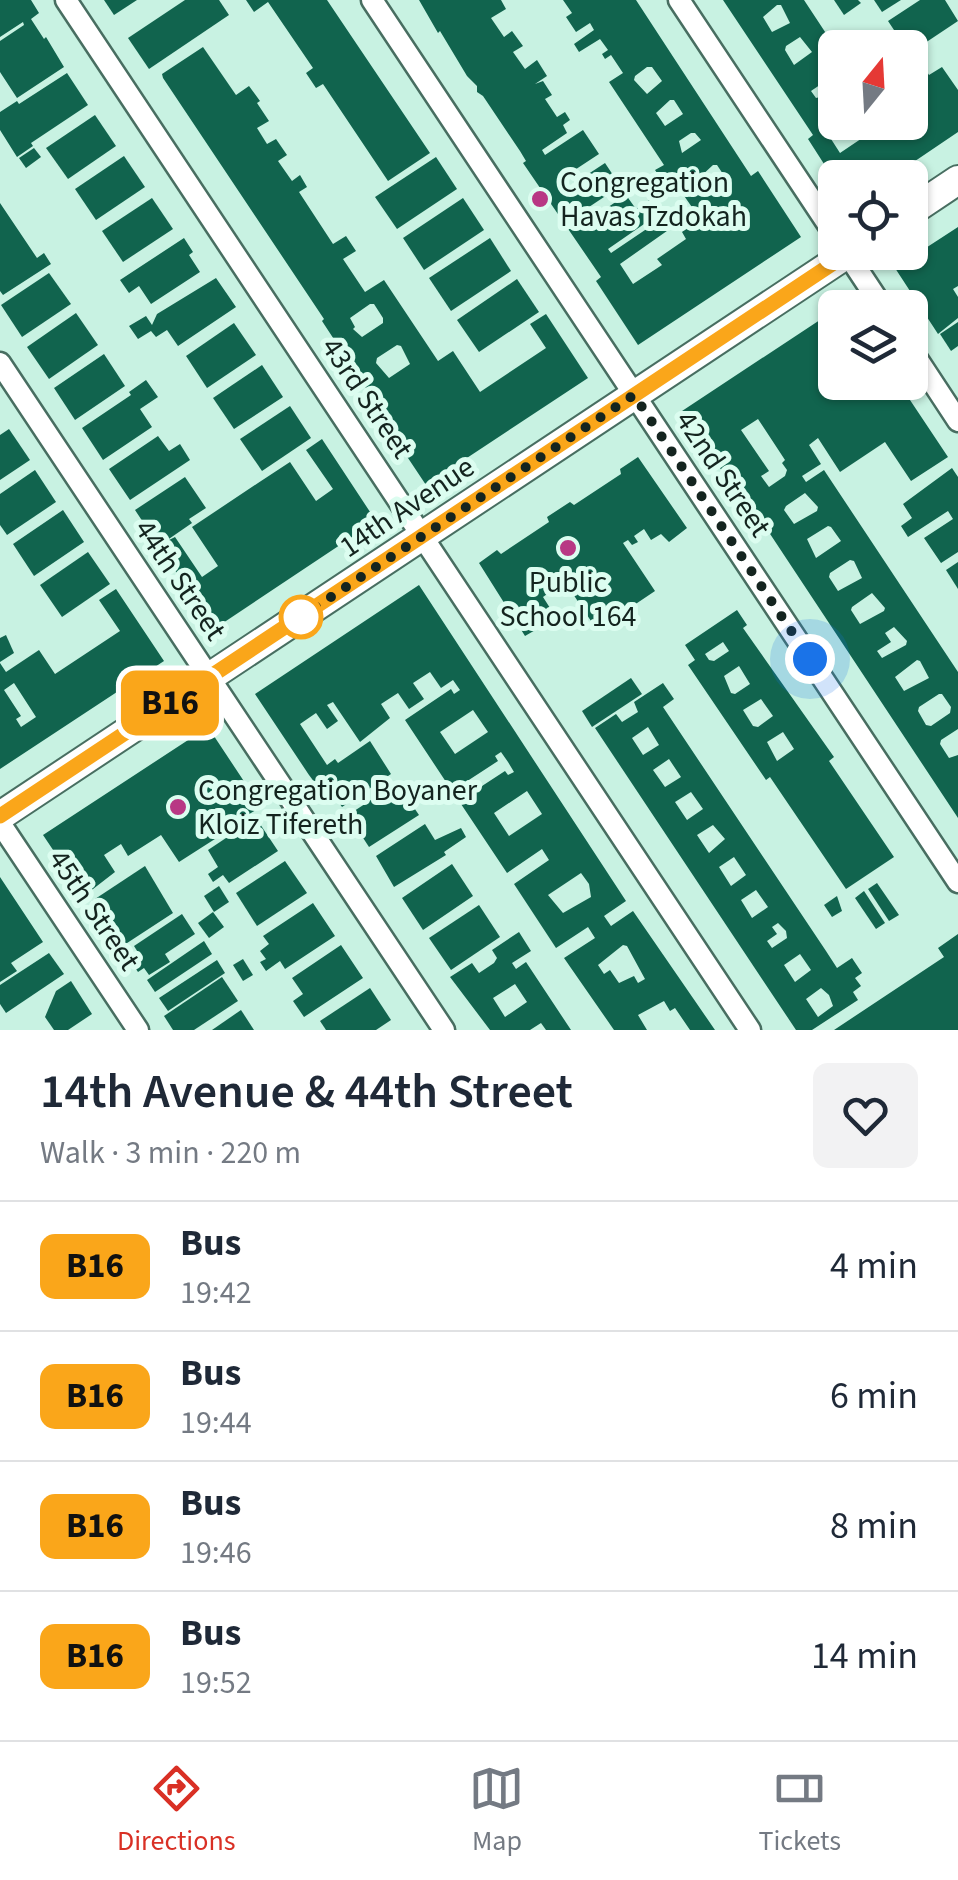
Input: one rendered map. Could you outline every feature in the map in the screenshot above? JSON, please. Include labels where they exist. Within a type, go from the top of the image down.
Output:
[{"type":"main road","points":[[928,200],[958,180]]},
{"type":"main road","name":"14th Avenue","points":[[0,819],[818,268]]},
{"type":"street","name":"43rd Street","points":[[66,0],[750,1030]]},
{"type":"street","name":"42nd Street","points":[[372,0],[958,882]]},
{"type":"street","points":[[679,0],[818,208]]},
{"type":"street","name":"44th Street","points":[[0,363],[444,1030]]},
{"type":"street","points":[[928,375],[958,421]]},
{"type":"street","name":"45th Street","points":[[0,819],[138,1030]]},
{"type":"building","points":[[0,0],[31,0],[39,13],[31,19],[64,67],[17,98],[0,72],[0,41],[24,25],[23,22],[0,37]]},
{"type":"building","points":[[104,0],[137,0],[114,15]]},
{"type":"building","points":[[185,0],[219,0],[229,15],[149,69],[128,38]]},
{"type":"building","points":[[246,0],[327,0],[430,153],[388,181],[323,84],[316,88],[306,73],[313,68],[268,2],[254,12]]},
{"type":"building","points":[[419,0],[501,0],[506,9],[491,18],[504,37],[512,31],[523,46],[513,52],[525,69],[537,60],[547,76],[535,84],[543,81],[552,95],[545,99],[557,117],[565,112],[570,120],[563,125],[567,133],[542,150],[545,155],[583,130],[599,154],[561,179],[567,188],[605,163],[617,181],[622,178],[625,183],[583,211],[589,220],[626,195],[636,209],[654,197],[674,226],[620,264],[633,284],[662,265],[657,259],[686,239],[682,232],[712,207],[709,203],[696,213],[671,177],[663,182],[655,170],[664,165],[609,82],[623,73],[611,55],[605,59],[602,54],[608,50],[600,39],[579,52],[574,44],[594,30],[590,23],[576,32],[566,17],[572,13],[563,0],[636,0],[751,176],[758,171],[801,237],[638,345],[596,281],[601,277]],"holes":[[[652,67],[662,81],[647,94],[634,80]],[[674,100],[683,114],[665,126],[656,113]],[[691,133],[701,140],[682,153],[679,141]],[[717,165],[727,180],[708,191],[699,178]],[[647,222],[648,228],[611,253],[608,249]]]},
{"type":"building","points":[[723,0],[804,0],[824,30],[818,30],[818,86],[811,91],[818,98],[818,140],[832,140],[840,153],[859,140],[928,140],[928,73],[942,67],[958,90],[958,132],[917,160],[821,160],[808,139],[813,135]],"holes":[[[781,5],[790,23],[772,32],[763,17]],[[800,37],[812,52],[794,65],[785,50]]]},
{"type":"building","points":[[834,0],[858,0],[861,3],[844,15]]},
{"type":"building","points":[[874,0],[901,0],[882,12]]},
{"type":"building","points":[[920,0],[945,0],[958,21],[928,41],[928,30],[894,30],[888,21]]},
{"type":"building","points":[[203,47],[236,95],[249,86],[269,121],[257,128],[267,144],[276,139],[287,155],[278,161],[292,181],[300,175],[307,187],[299,192],[333,244],[346,236],[356,251],[343,259],[365,292],[384,280],[438,361],[453,351],[480,392],[546,348],[530,324],[546,314],[588,378],[426,485],[372,404],[375,402],[324,319],[162,74]],"holes":[[[374,304],[383,323],[362,337],[353,329],[350,318]],[[397,345],[410,364],[389,378],[376,363],[377,358]]]},
{"type":"building","points":[[67,73],[88,105],[31,143],[33,146],[17,157],[0,130],[0,112]]},
{"type":"building","points":[[95,115],[116,146],[68,179],[46,148]]},
{"type":"building","points":[[34,148],[41,157],[26,168],[19,158]]},
{"type":"building","points":[[124,156],[145,187],[96,220],[75,189]]},
{"type":"building","points":[[436,157],[457,189],[397,229],[375,197]]},
{"type":"building","points":[[152,198],[173,229],[123,262],[102,231]]},
{"type":"building","points":[[463,198],[484,230],[424,270],[403,238]]},
{"type":"building","points":[[0,203],[37,258],[44,253],[51,264],[3,295],[0,291]]},
{"type":"building","points":[[958,227],[958,286],[953,289],[958,297],[958,318],[938,334],[928,319],[928,290],[909,290],[896,270],[928,270],[928,247]]},
{"type":"building","points":[[184,238],[200,272],[151,304],[139,286],[129,293],[120,280]]},
{"type":"building","points":[[490,238],[511,271],[451,311],[429,278]]},
{"type":"building","points":[[49,273],[71,304],[22,337],[1,305]]},
{"type":"building","points":[[216,278],[236,307],[178,346],[167,330],[156,337],[151,331],[138,339],[129,326],[146,316],[152,325],[157,314]]},
{"type":"building","points":[[517,279],[539,312],[479,352],[457,320]]},
{"type":"building","points":[[76,313],[98,345],[49,379],[27,347]]},
{"type":"building","points":[[818,321],[818,400],[910,400],[948,457],[911,481],[885,442],[840,472],[818,438],[809,445],[821,464],[802,476],[806,482],[824,470],[958,672],[958,729],[940,744],[949,758],[958,755],[958,818],[741,490],[736,492],[682,411]],"holes":[[[758,419],[785,460],[785,476],[769,487],[761,476],[769,471],[741,430]],[[805,493],[818,507],[794,524],[784,510]],[[828,526],[841,541],[816,558],[807,539]],[[850,560],[862,578],[838,591],[830,573]],[[872,593],[885,608],[860,624],[852,607]],[[894,627],[907,641],[882,658],[877,651],[891,642],[885,633]],[[917,660],[929,678],[904,691],[895,677]],[[939,694],[951,707],[950,713],[931,726],[926,725],[919,707]]]},
{"type":"building","points":[[958,322],[958,346],[951,351],[940,334]]},
{"type":"building","points":[[234,323],[256,355],[207,388],[186,356]]},
{"type":"building","points":[[104,354],[125,386],[75,420],[54,388]]},
{"type":"building","points":[[262,365],[283,397],[234,429],[213,398]]},
{"type":"building","points":[[146,380],[158,397],[140,409],[152,427],[103,460],[82,428]]},
{"type":"building","points":[[290,406],[311,438],[262,471],[240,439]]},
{"type":"building","points":[[9,429],[30,460],[0,480],[0,435]]},
{"type":"building","points":[[158,436],[169,451],[180,444],[190,460],[130,500],[109,469]]},
{"type":"building","points":[[322,439],[376,521],[214,629],[135,510],[185,477],[206,508],[163,543],[175,537],[202,577],[218,566],[192,527],[290,462],[316,501],[333,489],[306,450]]},
{"type":"building","name":"Public School 164","points":[[638,457],[687,528],[669,542],[661,534],[651,540],[644,529],[634,536],[638,542],[623,543],[655,591],[597,630],[565,582],[559,586],[563,592],[558,595],[554,589],[543,597],[550,608],[540,615],[544,625],[525,636],[479,563],[497,550],[501,554],[549,522],[547,517],[570,502],[574,505],[621,474],[620,469]]},
{"type":"building","points":[[952,468],[958,477],[958,552],[941,563],[924,538],[953,519],[948,511],[908,537],[901,526],[912,518],[903,504]]},
{"type":"building","points":[[35,470],[56,502],[7,535],[0,525],[0,494]]},
{"type":"building","points":[[63,510],[84,542],[34,576],[13,544]]},
{"type":"building","points":[[88,552],[110,584],[62,617],[40,585]]},
{"type":"building","points":[[958,562],[958,589],[946,570]]},
{"type":"building","points":[[419,585],[626,901],[604,916],[611,926],[633,911],[715,1030],[690,1030],[675,1008],[670,1011],[664,1001],[638,1015],[647,1030],[614,1030],[564,958],[595,938],[588,927],[556,948],[514,884],[549,860],[542,849],[507,873],[459,801],[505,771],[508,775],[514,772],[508,762],[501,752],[495,756],[498,761],[452,791],[405,720],[451,689],[454,694],[460,690],[453,680],[441,688],[430,672],[413,683],[424,699],[409,709],[398,693],[381,704],[390,718],[360,742],[333,702],[327,705],[338,721],[327,729],[316,713],[300,724],[327,765],[335,759],[338,763],[370,741],[391,774],[342,807],[331,791],[324,795],[255,694]],"holes":[[[473,710],[488,732],[455,754],[440,732]],[[527,791],[542,814],[509,836],[494,813]],[[581,873],[589,884],[591,897],[563,913],[548,895]],[[623,945],[627,946],[645,979],[638,983],[634,976],[619,983],[610,970],[604,974],[598,965]]]},
{"type":"building","points":[[116,589],[164,661],[0,769],[0,663],[6,672],[39,650],[55,674],[120,631],[99,600]],"holes":[[[14,683],[36,717],[21,727],[16,719],[21,716],[4,690]]]},
{"type":"building","points":[[737,610],[747,625],[743,628],[834,757],[829,761],[894,857],[846,889],[688,665],[695,660],[685,645]],"holes":[[[723,642],[729,651],[714,661],[705,654]],[[739,666],[750,684],[731,693],[724,676]],[[761,699],[773,716],[758,727],[753,726],[743,710]],[[783,732],[794,749],[777,761],[767,742]]]},
{"type":"building","points":[[6,635],[14,653],[0,662],[0,638]]},
{"type":"building","points":[[631,678],[642,694],[592,727],[582,711]]},
{"type":"building","points":[[663,683],[674,699],[663,707],[837,968],[852,958],[862,973],[855,978],[861,986],[853,992],[858,1000],[812,1030],[796,1030],[595,728],[616,714],[622,722],[638,712],[634,702]],"holes":[[[648,727],[659,745],[643,755],[632,738]],[[669,759],[681,777],[665,787],[653,770]],[[691,792],[703,809],[687,820],[675,802]],[[713,825],[725,839],[709,853],[697,835]],[[734,857],[746,875],[731,886],[719,867]],[[756,890],[768,907],[752,918],[741,900]],[[778,923],[787,938],[772,948],[767,941],[777,934],[772,927]],[[800,954],[811,970],[795,982],[784,965]],[[821,988],[833,1006],[818,1017],[806,999]]]},
{"type":"building","points":[[208,727],[261,807],[179,862],[161,835],[128,856],[121,844],[104,855],[115,872],[84,896],[43,835]]},
{"type":"building","points":[[397,783],[419,815],[369,847],[348,815]]},
{"type":"building","points":[[256,818],[278,851],[229,883],[223,875],[213,882],[208,874],[218,867],[208,850]]},
{"type":"building","points":[[425,824],[435,840],[461,828],[466,837],[444,852],[446,855],[394,887],[376,856]]},
{"type":"building","points":[[285,861],[307,893],[257,926],[236,893]]},
{"type":"building","points":[[452,864],[473,896],[423,930],[402,898]]},
{"type":"building","points":[[145,866],[173,913],[124,945],[92,901]]},
{"type":"building","points":[[0,877],[43,942],[11,963],[17,971],[0,982]]},
{"type":"building","points":[[877,883],[899,915],[889,921],[868,889]]},
{"type":"building","points":[[219,886],[229,902],[214,912],[204,896]]},
{"type":"building","points":[[864,891],[885,923],[876,929],[855,898]]},
{"type":"building","points":[[837,896],[842,911],[832,917],[824,905]]},
{"type":"building","points":[[313,903],[335,936],[285,969],[280,961],[266,971],[260,962],[266,959],[260,951],[269,944],[263,936]]},
{"type":"building","points":[[479,905],[500,937],[451,970],[429,938]]},
{"type":"building","points":[[213,912],[224,927],[209,938],[198,923]]},
{"type":"building","points":[[182,914],[195,934],[165,954],[170,962],[149,975],[144,968],[138,972],[130,960],[139,954],[134,946]]},
{"type":"building","points":[[519,932],[531,951],[512,963],[516,969],[526,962],[571,1030],[546,1030],[541,1023],[530,1030],[490,1030],[450,977],[472,963],[479,973],[497,958],[492,950]],"holes":[[[515,984],[527,1002],[505,1017],[493,998]]]},
{"type":"building","points":[[958,934],[958,1030],[834,1030],[944,957],[938,948]]},
{"type":"building","points":[[204,941],[212,954],[155,992],[147,980]]},
{"type":"building","points":[[341,945],[363,978],[304,1017],[293,1001],[303,994],[292,978]]},
{"type":"building","points":[[49,953],[64,974],[6,1013],[0,1004],[0,985]]},
{"type":"building","points":[[243,959],[253,975],[243,981],[233,965]]},
{"type":"building","points":[[217,960],[225,973],[168,1011],[159,998]]},
{"type":"building","points":[[222,977],[238,1001],[194,1030],[173,1030],[164,1016]]},
{"type":"building","points":[[71,981],[92,1014],[68,1030],[54,1030],[45,1017],[56,991]]},
{"type":"building","points":[[370,988],[391,1020],[376,1030],[326,1030],[320,1021]]},
{"type":"building","points":[[241,1010],[254,1030],[212,1030]]},
{"type":"bus line","name":"B16","points":[[0,816],[823,270]]},
{"type":"place","name":"Congregation Havas Tzdokah","points":[[540,199]]},
{"type":"place","name":"Public School 164","points":[[568,548]]},
{"type":"place","name":"Congregation Boyaner Kloiz Tifereth","points":[[178,807]]},
{"type":"route","points":[[301,617],[634,395],[810,659]]}]
